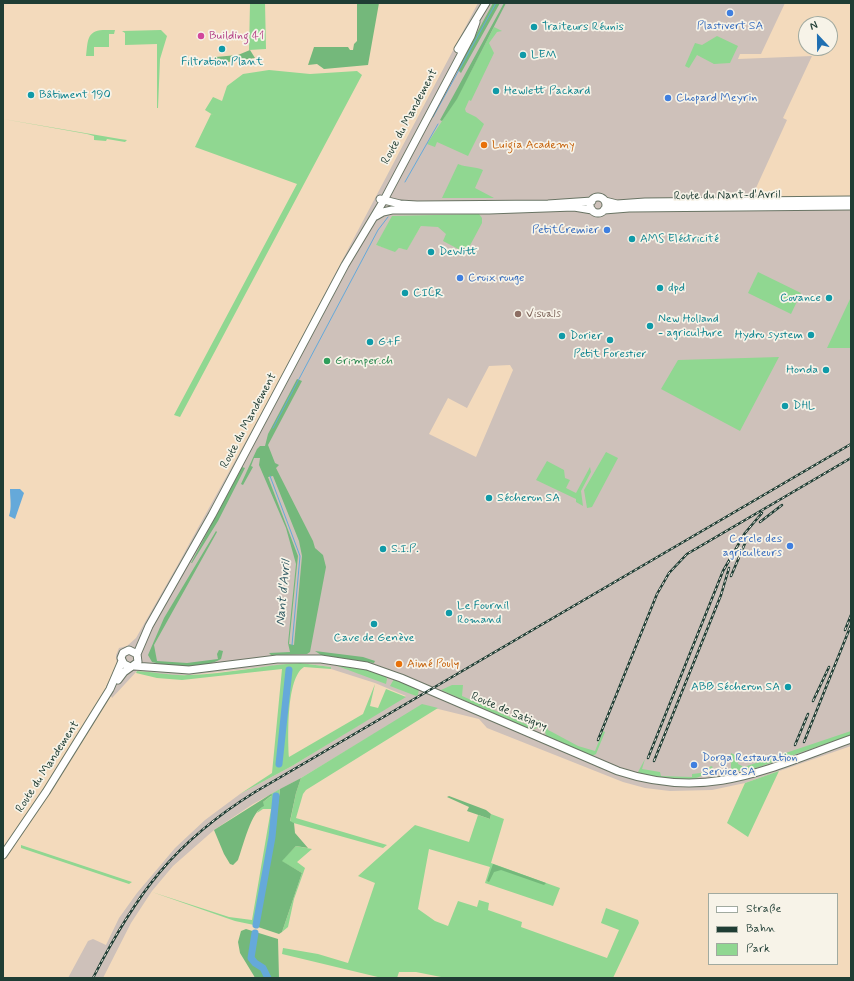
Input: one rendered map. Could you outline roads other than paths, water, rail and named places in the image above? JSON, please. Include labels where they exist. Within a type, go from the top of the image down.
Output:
[{"type":"main road","name":"Route du Mandement","points":[[138,656],[149,626],[212,515],[367,225],[370,215],[390,189],[471,36],[476,22],[486,3]]},
{"type":"main road","name":"Route du Mandement","points":[[367,225],[374,217],[466,35],[476,22]]},
{"type":"main road","points":[[390,189],[393,206]]},
{"type":"main road","points":[[374,217],[393,206],[585,203],[598,198],[604,201],[604,210],[597,213],[592,210],[574,207],[489,210],[393,206],[381,201]]},
{"type":"main road","name":"Route du Nant-d'Avril","points":[[604,201],[622,204],[851,200]]},
{"type":"main road","points":[[592,201],[590,204],[592,210]]},
{"type":"main road","name":"Route du Nant-d'Avril","points":[[604,210],[629,208],[851,206]]},
{"type":"main road","name":"Route du Mandement","points":[[129,650],[149,626]]},
{"type":"main road","points":[[129,650],[138,656],[132,666],[125,666],[122,661],[123,653],[129,650]]},
{"type":"main road","name":"Route de Satigny","points":[[138,656],[152,667]]},
{"type":"main road","name":"Route de Satigny","points":[[132,666],[189,670],[295,658],[347,662],[381,670],[401,678],[618,771],[635,777],[670,783],[699,784],[738,778],[851,739]]},
{"type":"main road","name":"Route du Mandement","points":[[3,855],[46,792],[110,689],[122,661]]},
{"type":"main road","name":"Route du Mandement","points":[[110,689],[132,666]]},
{"type":"water","points":[[10,489],[20,489],[24,493],[15,519],[9,516],[11,506]]},
{"type":"waterway","points":[[433,117],[496,3]]},
{"type":"waterway","points":[[405,182],[438,124]]},
{"type":"waterway","points":[[273,428],[378,230],[388,217]]},
{"type":"waterway","name":"Nant d'Avril","points":[[270,476],[300,556],[292,645]]},
{"type":"waterway","name":"Nant d'Avril","points":[[279,764],[289,670]]},
{"type":"waterway","name":"Nant d'Avril","points":[[256,925],[272,837],[276,796]]},
{"type":"waterway","name":"Nant d'Avril","points":[[255,933],[251,958],[255,963],[263,968],[268,978]]},
{"type":"railway","points":[[93,978],[125,921],[159,873],[179,851],[226,811],[255,792],[851,444]]},
{"type":"railway","points":[[598,740],[657,594],[669,573],[687,554],[851,458]]},
{"type":"railway","points":[[760,522],[782,505]]},
{"type":"railway","points":[[648,758],[723,571],[745,533],[762,513]]},
{"type":"railway","points":[[731,576],[746,541]]},
{"type":"railway","points":[[654,761],[721,595],[729,568]]},
{"type":"railway","points":[[845,630],[851,615]]},
{"type":"railway","points":[[804,742],[851,625]]},
{"type":"railway","points":[[813,701],[829,667]]},
{"type":"railway","points":[[795,745],[808,714]]},
{"type":"place","name":"Plastivert SA","points":[[730,13]]},
{"type":"place","name":"Traiteurs Réunis","points":[[534,27]]},
{"type":"place","name":"Building 41","points":[[201,36]]},
{"type":"place","name":"Filtration Plant","points":[[222,49]]},
{"type":"place","name":"LEM","points":[[523,55]]},
{"type":"place","name":"Hewlett Packard","points":[[496,91]]},
{"type":"place","name":"Bâtiment 190","points":[[31,95]]},
{"type":"place","name":"Chopard Meyrin","points":[[668,98]]},
{"type":"place","name":"Luigia Academy","points":[[484,145]]},
{"type":"place","name":"PetitCremier","points":[[607,230]]},
{"type":"place","name":"AMS Eléctricité","points":[[632,239]]},
{"type":"place","name":"DeWitt","points":[[431,252]]},
{"type":"place","name":"Croix rouge","points":[[460,278]]},
{"type":"place","name":"dpd","points":[[660,288]]},
{"type":"place","name":"CICR","points":[[405,293]]},
{"type":"place","name":"Covance","points":[[829,298]]},
{"type":"place","name":"Visuals","points":[[518,314]]},
{"type":"place","name":"New Holland - agriculture","points":[[650,326]]},
{"type":"place","name":"Hydro system","points":[[811,335]]},
{"type":"place","name":"Dorier","points":[[562,336]]},
{"type":"place","name":"Petit Forestier","points":[[610,340]]},
{"type":"place","name":"G+F","points":[[370,342]]},
{"type":"place","name":"Grimper.ch","points":[[327,361]]},
{"type":"place","name":"Honda","points":[[826,370]]},
{"type":"place","name":"DHL","points":[[785,406]]},
{"type":"place","name":"Sécheron SA","points":[[489,498]]},
{"type":"place","name":"Cercle des agriculteurs","points":[[790,546]]},
{"type":"place","name":"S.I.P.","points":[[383,549]]},
{"type":"place","name":"Le Fournil Romand","points":[[449,613]]},
{"type":"place","name":"Cave de Genève","points":[[374,624]]},
{"type":"place","name":"Aimé Pouly","points":[[399,664]]},
{"type":"place","name":"ABB Sécheron SA","points":[[788,687]]},
{"type":"place","name":"Dorga Restauration Service SA","points":[[694,765]]}]
